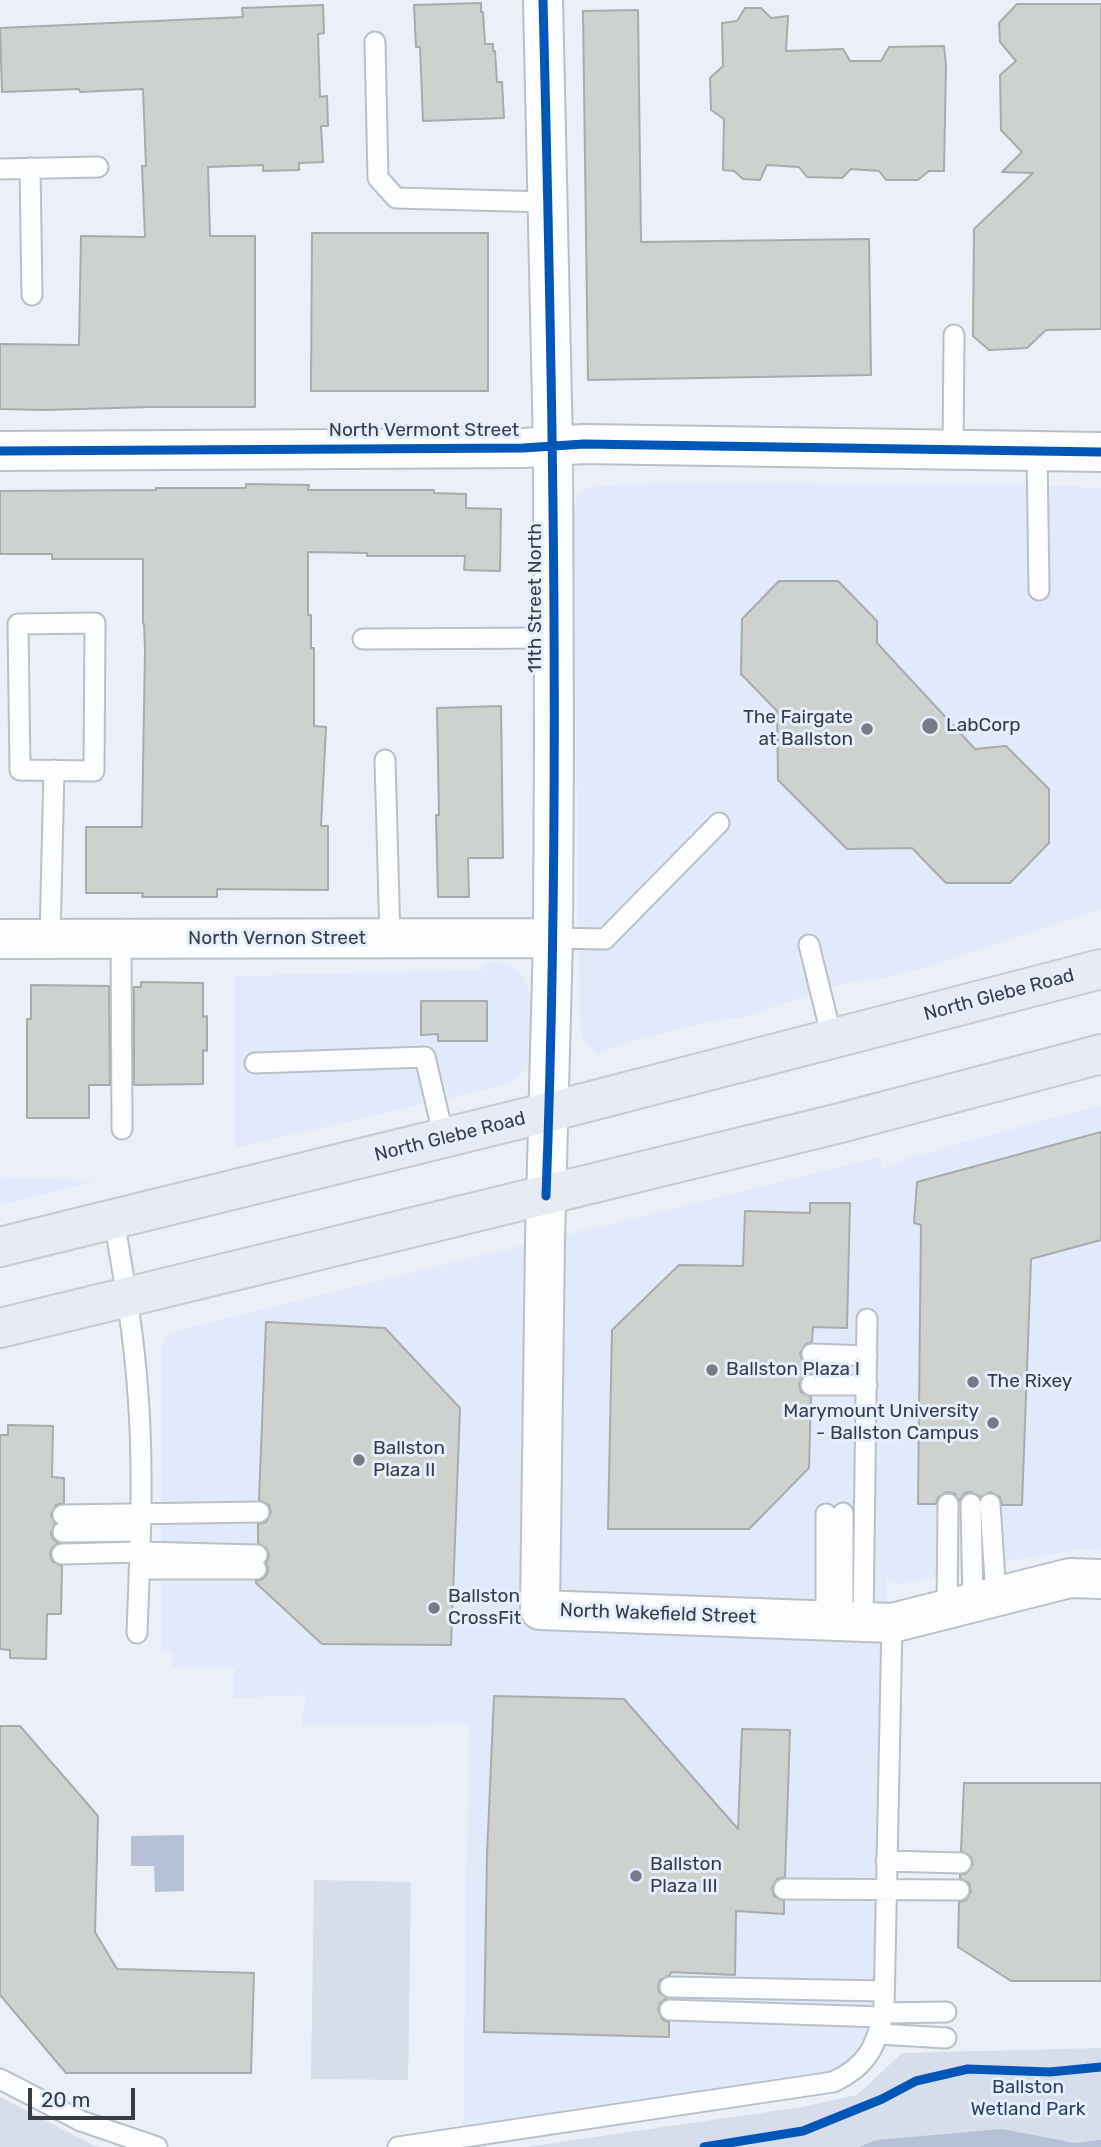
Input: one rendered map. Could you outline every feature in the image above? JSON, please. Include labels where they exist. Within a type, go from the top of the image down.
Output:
[{"type":"main road","name":"North Glebe Road","points":[[0,1247],[549,1112],[1101,968]]},
{"type":"main road","points":[[0,1328],[840,1123],[1101,1054]]},
{"type":"street","name":"11th Street North","points":[[543,0],[553,447],[554,638],[554,938],[546,1196]]},
{"type":"street","name":"North Vermont Street","points":[[0,451],[553,447],[584,444],[1101,452]]},
{"type":"street","name":"North Vernon Street","points":[[0,939],[554,938]]},
{"type":"street","name":"North Wakefield Street","points":[[546,1196],[540,1610],[856,1621],[972,1602],[1070,1578],[1101,1579]]},
{"type":"lane","points":[[375,42],[379,178],[396,198],[548,202]]},
{"type":"lane","points":[[0,169],[98,167]]},
{"type":"lane","points":[[30,168],[32,295]]},
{"type":"lane","points":[[953,450],[954,335]]},
{"type":"lane","points":[[1037,451],[1039,590]]},
{"type":"lane","points":[[95,623],[94,771],[54,770],[19,770],[18,624],[95,623]]},
{"type":"lane","points":[[363,639],[554,638]]},
{"type":"lane","points":[[385,760],[390,939]]},
{"type":"lane","points":[[50,939],[54,770]]},
{"type":"lane","points":[[554,938],[605,939],[719,822]]},
{"type":"lane","points":[[121,939],[122,1129]]},
{"type":"lane","points":[[809,945],[832,1038]]},
{"type":"lane","points":[[255,1063],[425,1057],[444,1138]]},
{"type":"lane","points":[[114,1220],[128,1297],[138,1395],[141,1455],[137,1633]]},
{"type":"lane","points":[[856,1621],[867,1385],[867,1319]]},
{"type":"lane","points":[[812,1354],[867,1356]]},
{"type":"lane","points":[[811,1385],[867,1385]]},
{"type":"lane","points":[[948,1504],[972,1602]]},
{"type":"lane","points":[[972,1602],[981,1504]]},
{"type":"lane","points":[[63,1523],[140,1523],[259,1512]]},
{"type":"lane","points":[[398,2147],[833,2082],[852,2074],[873,2049],[881,2021],[884,1991],[886,1861],[856,1621],[835,1513]]},
{"type":"lane","points":[[62,1554],[139,1561],[257,1562]]},
{"type":"lane","points":[[886,1861],[961,1863]]},
{"type":"lane","points":[[784,1889],[959,1890]]},
{"type":"lane","points":[[670,1987],[884,1991]]},
{"type":"lane","points":[[670,2010],[881,2021],[946,2012]]},
{"type":"lane","points":[[881,2021],[946,2038]]},
{"type":"lane","points":[[0,2078],[81,2122],[157,2147]]},
{"type":"shaded area","points":[[666,483],[1038,485],[1101,488],[1101,909],[929,966],[888,978],[854,981],[754,1015],[698,1024],[613,1047],[598,1054],[591,1049],[580,1028],[573,514],[577,498],[584,489]]},
{"type":"shaded area","points":[[486,962],[508,964],[521,973],[528,988],[532,1010],[529,1058],[522,1073],[512,1083],[235,1148],[235,976],[483,970]]},
{"type":"shaded area","points":[[1101,1105],[1101,1551],[1078,1550],[989,1564],[903,1584],[890,1583],[886,1576],[890,1722],[879,2034],[851,2073],[463,2138],[469,1724],[302,1725],[306,1695],[233,1698],[235,1667],[172,1668],[173,1650],[162,1649],[161,1356],[164,1339],[169,1333],[879,1157],[882,1169],[918,1155]]},
{"type":"shaded area","points":[[0,1177],[39,1178],[96,1181],[0,1205]]},
{"type":"shaded area","points":[[184,1835],[184,1891],[155,1892],[154,1866],[131,1866],[131,1836]]},
{"type":"shaded area","points":[[1002,2129],[1075,2143],[1101,2140],[1101,2147],[859,2147],[876,2140]]},
{"type":"green space","points":[[314,1880],[411,1882],[408,2080],[311,2079]]},
{"type":"green space","name":"Ballston Wetland Park","points":[[1101,2048],[1101,2147],[526,2147],[802,2107],[857,2095],[902,2053]]},
{"type":"green space","points":[[0,2097],[91,2144],[101,2147],[0,2147]]},
{"type":"building","points":[[481,3],[485,44],[493,44],[497,82],[502,82],[504,118],[423,121],[420,47],[416,47],[414,5]]},
{"type":"building","points":[[1017,4],[1101,4],[1101,329],[1046,330],[1027,348],[989,350],[973,336],[974,229],[1033,173],[1002,172],[1022,152],[1001,130],[1000,75],[1016,61],[1000,42],[999,23]]},
{"type":"building","points":[[323,5],[324,33],[318,34],[320,97],[327,96],[328,126],[321,126],[323,162],[299,163],[299,170],[263,171],[263,165],[208,167],[210,236],[255,236],[255,407],[0,409],[0,344],[79,345],[81,236],[145,237],[142,166],[146,166],[143,89],[2,92],[0,28],[243,17],[242,8]]},
{"type":"building","points":[[745,8],[761,8],[771,18],[788,16],[786,51],[843,49],[850,61],[881,61],[889,47],[944,46],[944,171],[929,171],[918,180],[886,180],[879,171],[851,169],[842,178],[807,177],[799,167],[767,165],[760,180],[743,179],[734,171],[723,170],[724,119],[711,110],[710,78],[723,66],[722,23],[737,21]]},
{"type":"building","points":[[638,10],[641,242],[869,239],[871,375],[588,380],[583,11]]},
{"type":"building","points":[[312,233],[488,233],[488,391],[311,391]]},
{"type":"building","points":[[246,484],[309,485],[308,490],[434,490],[434,493],[466,494],[466,508],[501,509],[500,571],[464,570],[465,556],[367,556],[367,553],[308,552],[308,615],[311,615],[311,648],[314,648],[314,726],[326,727],[321,826],[328,826],[328,890],[217,889],[217,897],[142,897],[143,893],[86,893],[86,827],[142,827],[145,649],[143,559],[52,559],[52,554],[0,554],[0,491],[246,488]]},
{"type":"building","name":"The Fairgate at Ballston","points":[[779,581],[838,581],[877,621],[877,643],[975,749],[1006,746],[1049,789],[1049,843],[1010,883],[946,883],[912,848],[847,849],[778,780],[777,711],[741,674],[742,619]]},
{"type":"building","points":[[501,706],[503,858],[468,858],[469,897],[438,897],[437,708]]},
{"type":"building","points":[[141,982],[203,983],[207,1051],[203,1050],[203,1084],[134,1085],[134,987],[141,987]]},
{"type":"building","points":[[31,985],[109,986],[110,1085],[89,1085],[89,1118],[27,1118],[27,1019],[31,1019]]},
{"type":"building","points":[[421,1001],[487,1001],[487,1041],[438,1041],[438,1034],[421,1035]]},
{"type":"building","name":"The Rixey","points":[[1101,1132],[1101,1240],[1031,1259],[1022,1505],[1002,1505],[1000,1497],[990,1492],[981,1497],[971,1492],[965,1493],[959,1501],[955,1494],[947,1492],[938,1497],[936,1504],[918,1504],[921,1225],[914,1223],[917,1182]]},
{"type":"building","name":"Ballston Plaza I","points":[[810,1203],[850,1203],[847,1328],[813,1327],[812,1342],[806,1344],[800,1353],[802,1360],[812,1366],[812,1373],[804,1375],[799,1384],[801,1392],[811,1397],[809,1468],[749,1529],[608,1529],[612,1330],[679,1265],[743,1266],[745,1211],[810,1213]]},
{"type":"building","name":"Ballston Plaza II","points":[[266,1322],[385,1328],[460,1408],[451,1645],[322,1644],[256,1583],[267,1574],[266,1563],[269,1556],[267,1549],[258,1543],[258,1524],[266,1522],[271,1512],[269,1505],[259,1500]]},
{"type":"building","points":[[8,1425],[53,1426],[52,1477],[64,1478],[64,1503],[56,1505],[51,1515],[55,1523],[51,1533],[58,1543],[50,1554],[52,1561],[62,1566],[61,1614],[47,1614],[46,1659],[10,1658],[10,1650],[0,1649],[0,1435],[8,1435]]},
{"type":"building","name":"Ballston Plaza III","points":[[494,1696],[624,1699],[738,1829],[742,1729],[790,1730],[785,1877],[777,1879],[772,1888],[774,1896],[784,1901],[784,1914],[736,1911],[735,1975],[671,1972],[660,1980],[659,1992],[667,1998],[660,2003],[658,2010],[663,2020],[669,2022],[669,2037],[484,2032],[487,1855]]},
{"type":"building","points":[[0,1726],[20,1726],[98,1816],[95,1932],[117,1969],[254,1973],[251,2073],[66,2073],[0,1995]]},
{"type":"building","points":[[964,1783],[1101,1783],[1101,1981],[1011,1981],[958,1947],[959,1902],[966,1900],[971,1891],[969,1883],[960,1878],[960,1875],[967,1873],[973,1864],[971,1857],[961,1851]]},
{"type":"cycle path","points":[[543,0],[554,598],[551,1047],[546,1196]]},
{"type":"cycle path","points":[[0,451],[523,448],[584,444],[1101,452]]},
{"type":"cycle path","points":[[704,2147],[803,2131],[882,2099],[916,2081],[968,2069],[1050,2072],[1101,2067]]},
{"type":"place","name":"LabCorp","points":[[930,726]]},
{"type":"place","name":"The Fairgate at Ballston","points":[[867,729]]},
{"type":"place","name":"Ballston Plaza I","points":[[712,1370]]},
{"type":"place","name":"The Rixey","points":[[973,1382]]},
{"type":"place","name":"Marymount University - Ballston Campus","points":[[993,1423]]},
{"type":"place","name":"Ballston Plaza II","points":[[359,1460]]},
{"type":"place","name":"Ballston CrossFit","points":[[434,1608]]},
{"type":"place","name":"Ballston Plaza III","points":[[636,1876]]}]
